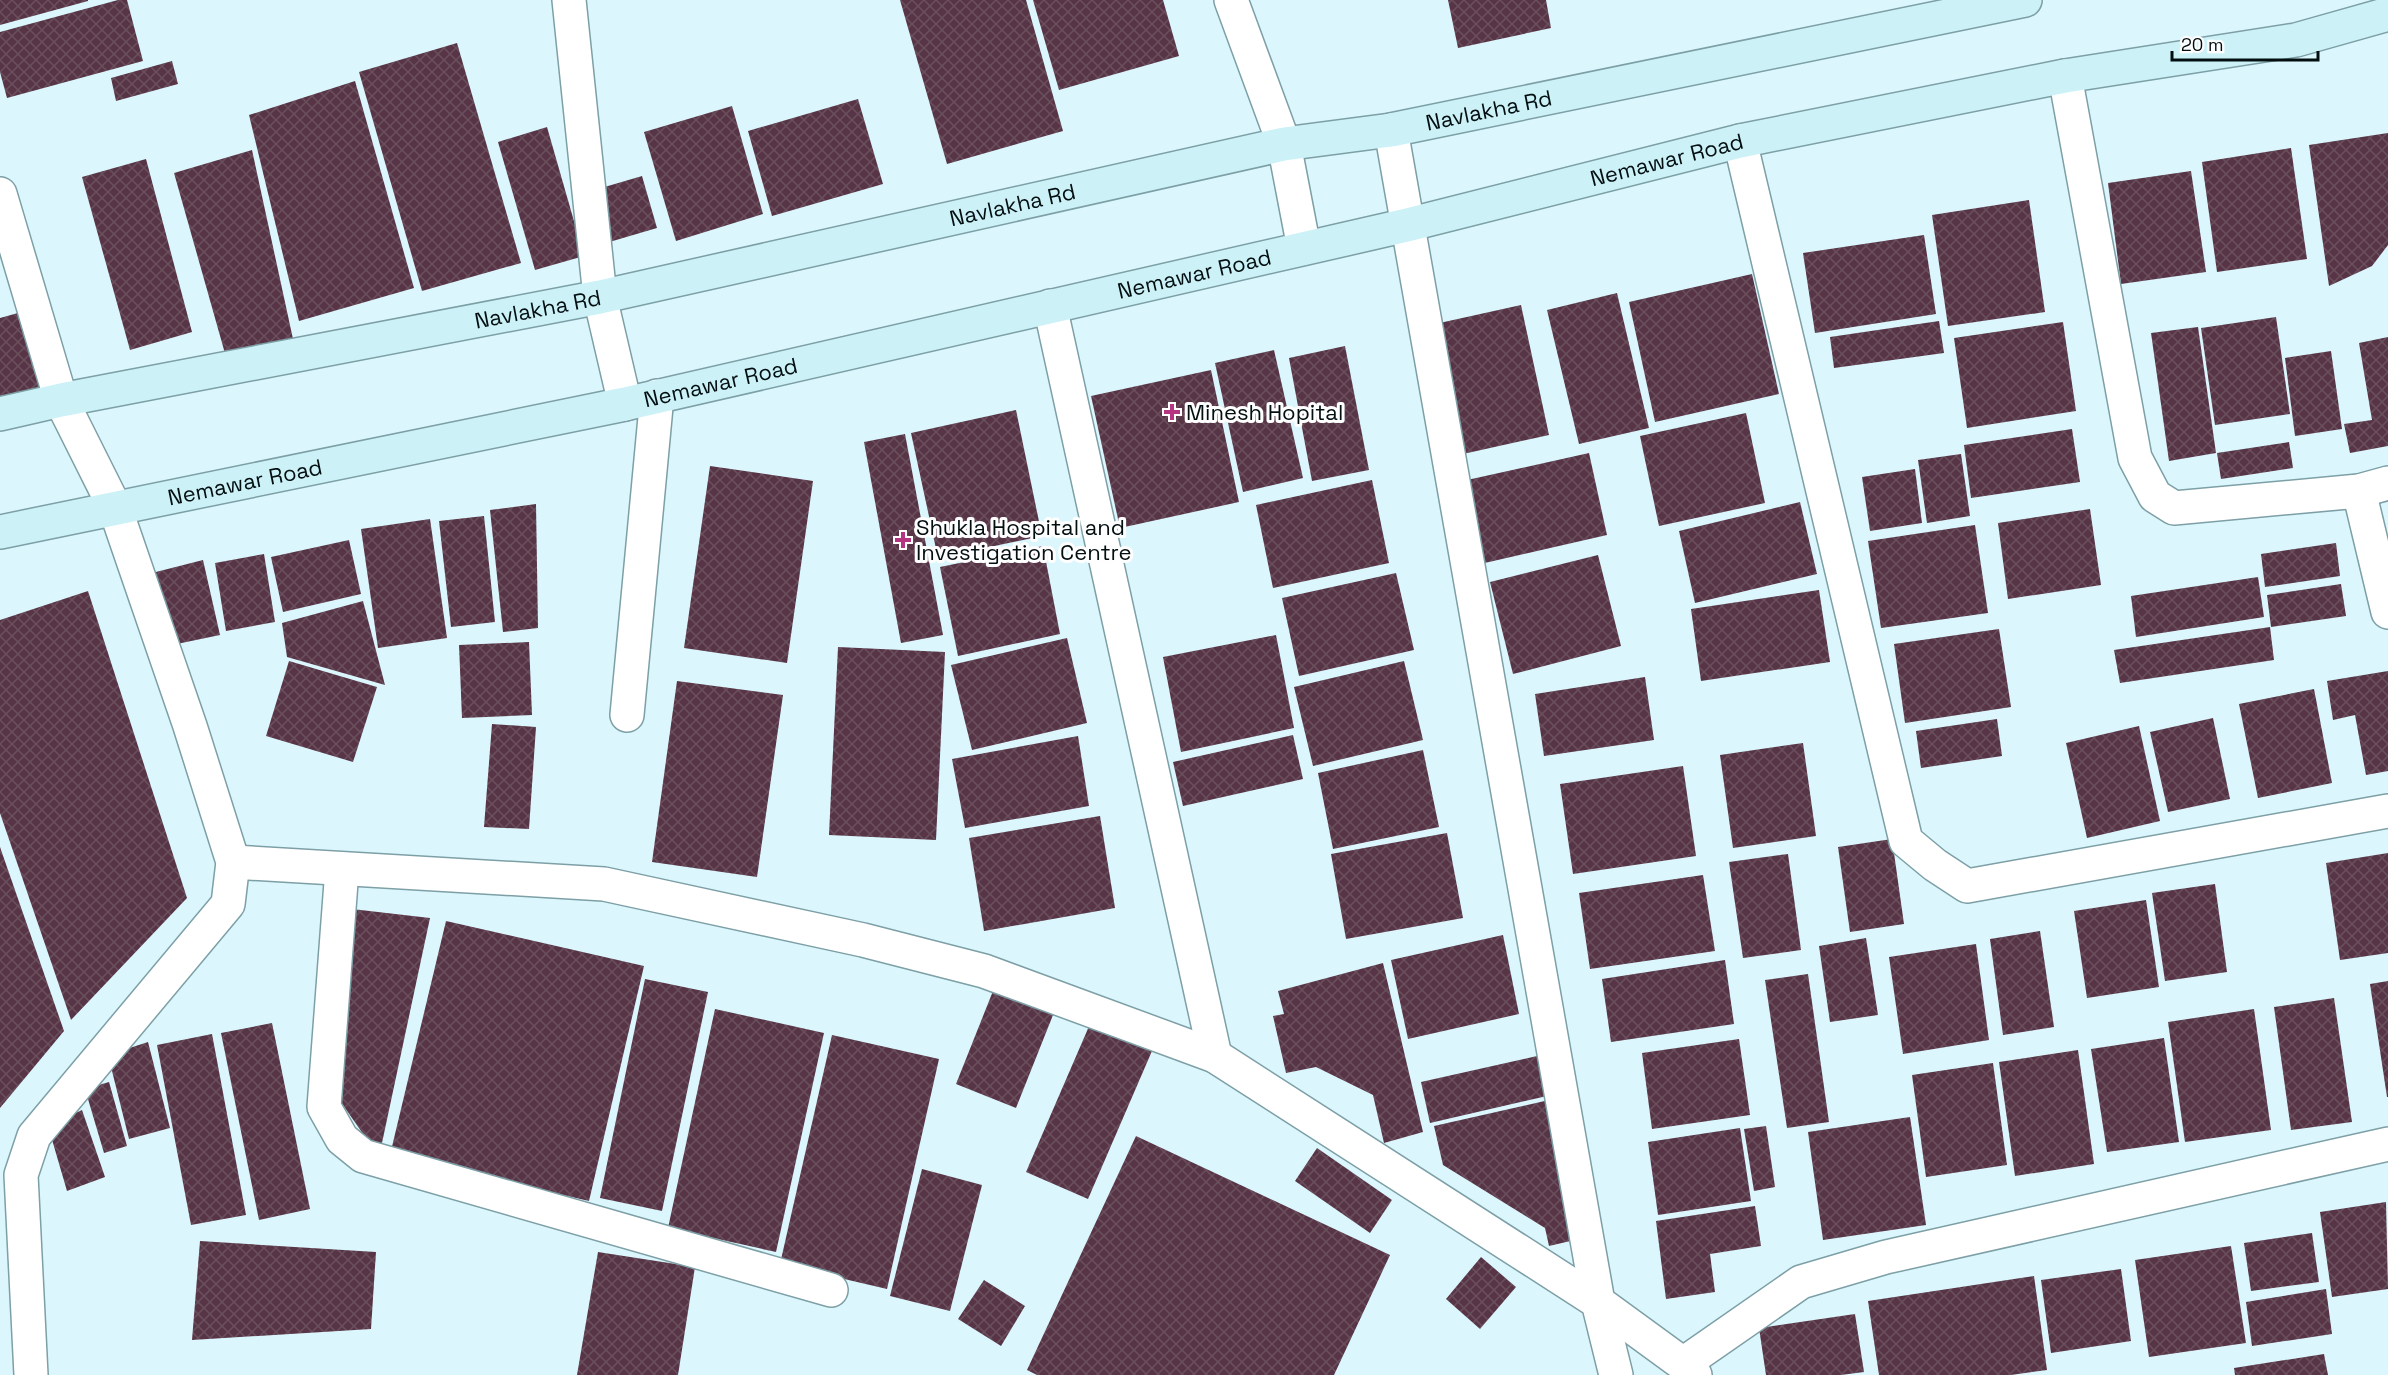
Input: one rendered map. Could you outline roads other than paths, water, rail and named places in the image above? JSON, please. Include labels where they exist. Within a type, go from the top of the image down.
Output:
[{"type":"main road","name":"Navlakha Rd","points":[[0,414],[61,399],[600,297],[1284,144],[1391,130],[2025,0]]},
{"type":"main road","name":"Nemawar Road","points":[[0,532],[625,404],[1407,225],[1740,141],[2066,76],[2296,40],[2388,14]]},
{"type":"street","points":[[569,0],[600,297],[625,404]]},
{"type":"street","points":[[1231,0],[1284,144],[1304,248]]},
{"type":"street","points":[[2066,76],[2135,458],[2155,496],[2174,508],[2374,487],[2388,612]]},
{"type":"street","points":[[1391,130],[1598,1302],[1616,1375]]},
{"type":"street","points":[[1740,141],[1906,842],[1967,886],[2388,811]]},
{"type":"street","points":[[0,194],[61,399],[115,508],[190,726],[233,862],[228,904],[34,1136],[21,1176],[31,1375]]},
{"type":"street","points":[[1050,306],[1215,1056]]},
{"type":"street","points":[[627,715],[657,396]]},
{"type":"street","points":[[233,862],[604,884],[863,940],[984,970],[1215,1056],[1598,1302],[1689,1369],[1802,1282],[1886,1257],[2388,1144]]},
{"type":"street","points":[[342,868],[324,1107],[342,1138],[363,1156],[831,1290]]},
{"type":"place","name":"Minesh Hopital","points":[[1172,412]]},
{"type":"place","name":"Shukla Hospital and Investigation Centre","points":[[903,540]]}]
